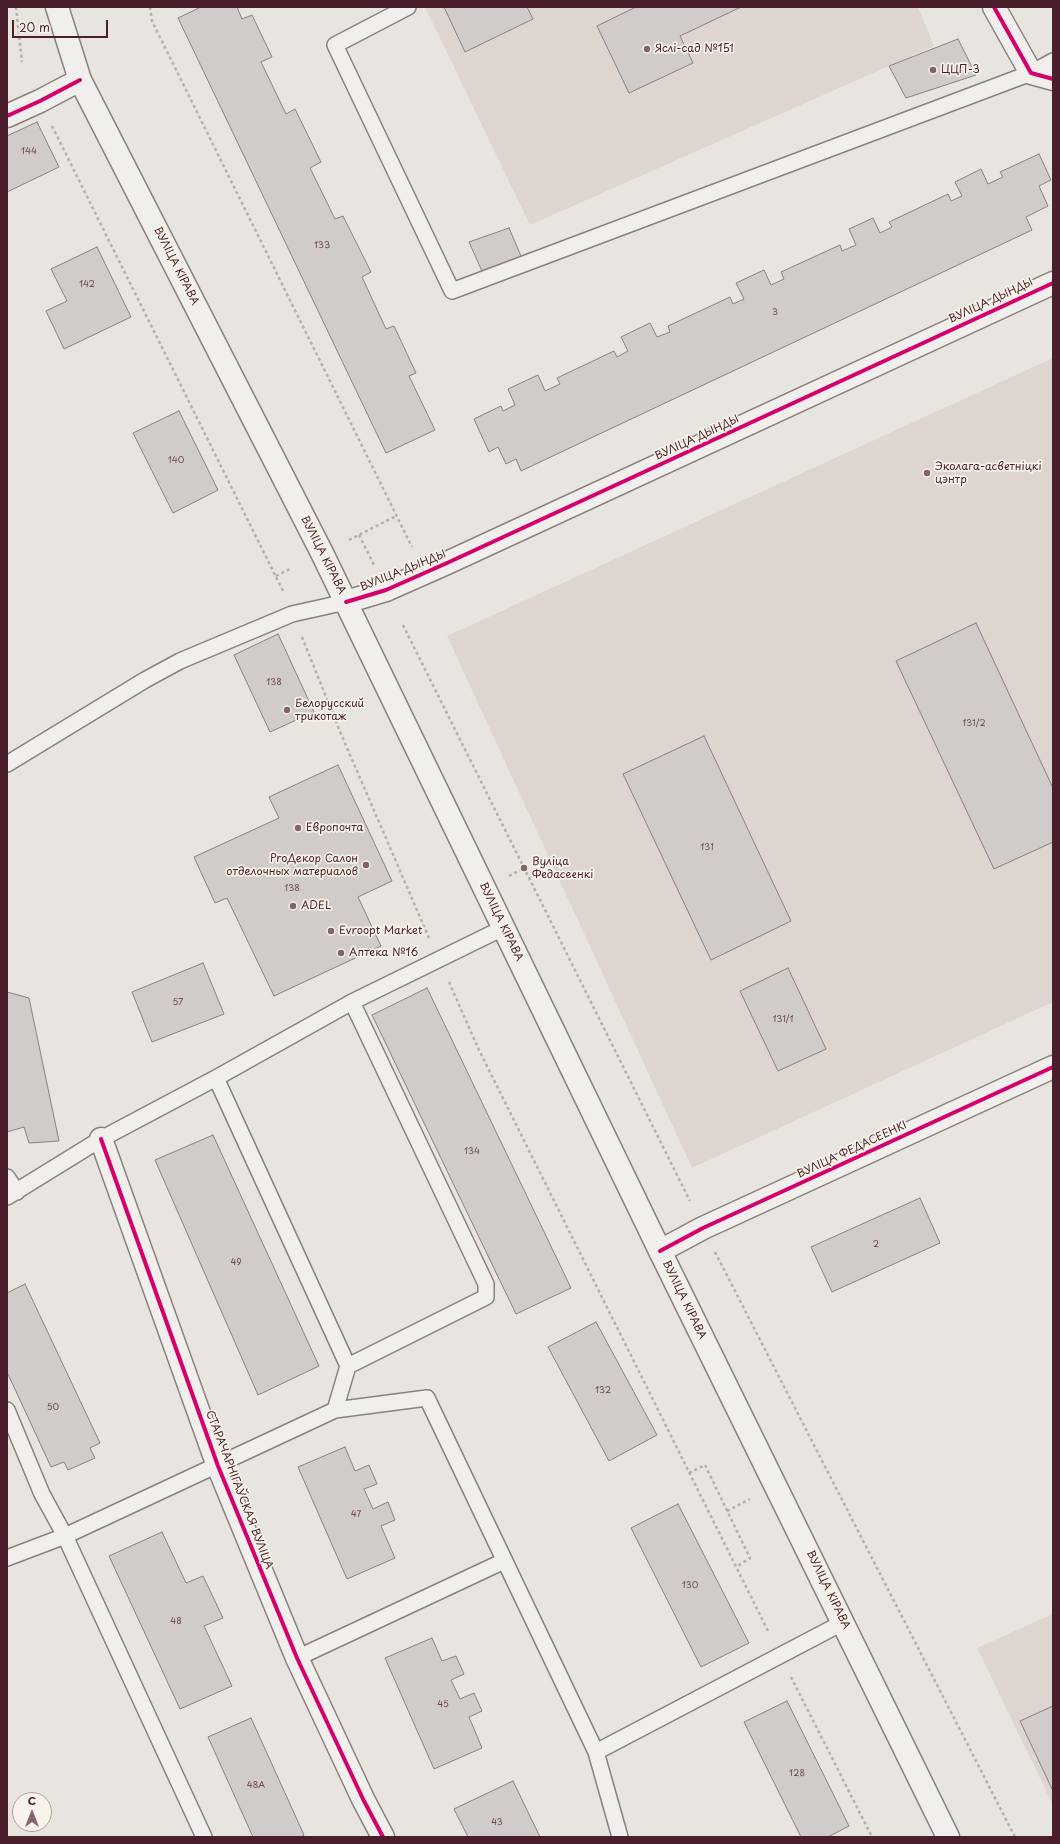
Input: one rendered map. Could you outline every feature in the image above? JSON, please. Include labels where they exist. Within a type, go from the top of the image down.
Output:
[{"type":"street","name":"ВУЛІЦА КІРАВА","points":[[57,7],[80,80],[346,602],[660,1251],[844,1622],[948,1837]]},
{"type":"street","points":[[994,7],[1031,73],[1053,79]]},
{"type":"street","points":[[7,116],[80,80]]},
{"type":"street","name":"ВУЛІЦА ДЫНДЫ","points":[[346,602],[386,590],[447,563],[1053,282]]},
{"type":"street","name":"ВУЛІЦА ФЕДАСЕЕНКІ","points":[[660,1251],[704,1228],[1053,1067]]},
{"type":"street","name":"СТАРАЧАРНІГАЎСКАЯ ВУЛІЦА","points":[[101,1139],[218,1466],[297,1658],[363,1799],[384,1837]]},
{"type":"lane","points":[[408,7],[335,45],[452,291],[1031,73],[1053,61]]},
{"type":"lane","points":[[7,764],[145,680],[180,661],[292,614],[346,602]]},
{"type":"lane","points":[[7,1177],[12,1195],[101,1139],[216,1078],[352,1002],[504,928]]},
{"type":"lane","points":[[348,1366],[486,1297],[486,1284],[352,1002]]},
{"type":"lane","points":[[216,1078],[348,1366],[335,1410]]},
{"type":"lane","points":[[7,1558],[65,1536],[218,1466],[335,1410],[427,1398],[596,1752],[620,1837]]},
{"type":"lane","points":[[7,1410],[42,1494],[65,1536],[204,1837]]},
{"type":"lane","points":[[297,1658],[504,1561]]},
{"type":"lane","points":[[596,1752],[844,1622]]},
{"type":"path","points":[[16,7],[22,62]]},
{"type":"path","points":[[150,7],[152,21],[413,550]]},
{"type":"path","points":[[349,540],[396,516]]},
{"type":"path","points":[[359,534],[375,568]]},
{"type":"path","points":[[276,576],[290,569]]},
{"type":"path","points":[[403,625],[690,1201]]},
{"type":"path","points":[[713,1246],[1015,1837]]},
{"type":"path","points":[[689,1473],[705,1465],[750,1558],[736,1567]]},
{"type":"shaded area","points":[[425,7],[918,7],[934,46],[530,225]]},
{"type":"shaded area","points":[[1053,358],[1053,1002],[692,1168],[447,636]]},
{"type":"shaded area","points":[[1053,1614],[1053,1805],[977,1648]]},
{"type":"building","points":[[201,7],[237,7],[242,19],[252,15],[272,57],[261,62],[286,114],[295,109],[321,162],[310,168],[335,219],[343,216],[371,272],[362,277],[386,329],[394,326],[416,373],[409,376],[435,430],[386,453],[178,18]]},
{"type":"building","points":[[444,7],[527,7],[533,19],[465,52]]},
{"type":"building","name":"Яслі-сад №151","points":[[636,7],[741,7],[680,36],[693,63],[629,93],[597,26]]},
{"type":"building","name":"ЦЦП-3","points":[[958,39],[976,75],[906,98],[889,66]]},
{"type":"building","points":[[37,122],[59,167],[7,192],[7,136]]},
{"type":"building","points":[[1039,154],[1051,180],[1039,186],[1048,206],[1026,217],[1032,230],[521,471],[516,459],[506,464],[498,447],[489,452],[474,419],[501,406],[503,411],[515,405],[508,389],[538,375],[545,391],[560,384],[557,378],[614,351],[617,357],[628,351],[621,337],[650,323],[657,337],[670,332],[668,326],[730,297],[733,304],[744,299],[736,283],[764,270],[771,285],[784,279],[781,272],[840,245],[842,251],[856,245],[849,229],[873,218],[880,233],[892,227],[889,222],[948,194],[951,201],[962,196],[955,182],[981,169],[988,184],[1003,177],[1000,172]]},
{"type":"building","points":[[509,228],[524,263],[485,278],[469,242]]},
{"type":"building","points":[[97,247],[131,317],[64,349],[46,311],[67,301],[51,269]]},
{"type":"building","points":[[179,411],[218,490],[173,513],[133,433]]},
{"type":"building","points":[[976,623],[1053,788],[1053,842],[994,869],[896,661]]},
{"type":"building","points":[[278,634],[314,712],[270,732],[234,655]]},
{"type":"building","points":[[704,736],[791,921],[711,960],[623,774]]},
{"type":"building","points":[[338,765],[392,881],[358,897],[381,946],[274,996],[227,898],[215,903],[194,857],[279,818],[269,797]]},
{"type":"building","points":[[203,963],[224,1014],[152,1042],[132,992]]},
{"type":"building","points":[[788,968],[826,1049],[778,1071],[740,991]]},
{"type":"building","points":[[427,988],[571,1288],[516,1314],[372,1015]]},
{"type":"building","points":[[7,992],[29,998],[59,1141],[29,1143],[24,1127],[7,1132]]},
{"type":"building","points":[[213,1135],[319,1366],[258,1395],[155,1160]]},
{"type":"building","points":[[920,1198],[940,1243],[832,1292],[811,1247]]},
{"type":"building","points":[[25,1284],[100,1443],[90,1448],[95,1458],[68,1470],[64,1462],[51,1467],[7,1372],[7,1293]]},
{"type":"building","points":[[596,1322],[657,1435],[609,1461],[548,1347]]},
{"type":"building","points":[[345,1447],[355,1471],[369,1465],[377,1484],[364,1489],[373,1509],[388,1502],[395,1520],[381,1526],[395,1558],[347,1579],[298,1467]]},
{"type":"building","points":[[678,1504],[749,1643],[701,1667],[631,1528]]},
{"type":"building","points":[[162,1532],[186,1583],[203,1576],[223,1618],[204,1626],[232,1686],[180,1709],[109,1556]]},
{"type":"building","points":[[432,1638],[442,1661],[456,1656],[464,1674],[451,1680],[460,1699],[474,1693],[482,1711],[469,1717],[482,1748],[434,1769],[385,1658]]},
{"type":"building","points":[[787,1701],[849,1826],[828,1837],[801,1837],[744,1722]]},
{"type":"building","points":[[1053,1706],[1053,1791],[1020,1721]]},
{"type":"building","points":[[251,1718],[304,1835],[301,1837],[253,1837],[208,1737]]},
{"type":"building","points":[[513,1781],[540,1837],[468,1837],[454,1809]]},
{"type":"cycle path","points":[[994,7],[1031,73],[1053,79]]},
{"type":"cycle path","points":[[7,116],[80,80]]},
{"type":"cycle path","points":[[346,602],[386,590],[447,563],[1053,283]]},
{"type":"cycle path","points":[[660,1251],[703,1228],[1053,1067]]},
{"type":"cycle path","points":[[101,1139],[218,1466],[297,1658],[363,1799],[383,1837]]},
{"type":"place","name":"Яслі-сад №151","points":[[647,49]]},
{"type":"place","name":"ЦЦП-3","points":[[933,70]]},
{"type":"place","name":"Эколага-асветніцкі цэнтр","points":[[927,473]]},
{"type":"place","name":"Белорусский трикотаж","points":[[287,710]]},
{"type":"place","name":"Европочта","points":[[298,828]]},
{"type":"place","name":"ProДекор Салон отделочных материалов","points":[[366,865]]},
{"type":"place","name":"Вуліца Федасеенкі","points":[[524,868]]},
{"type":"place","name":"ADEL","points":[[293,906]]},
{"type":"place","name":"Evroopt Market","points":[[331,931]]},
{"type":"place","name":"Аптека №16","points":[[341,953]]}]
